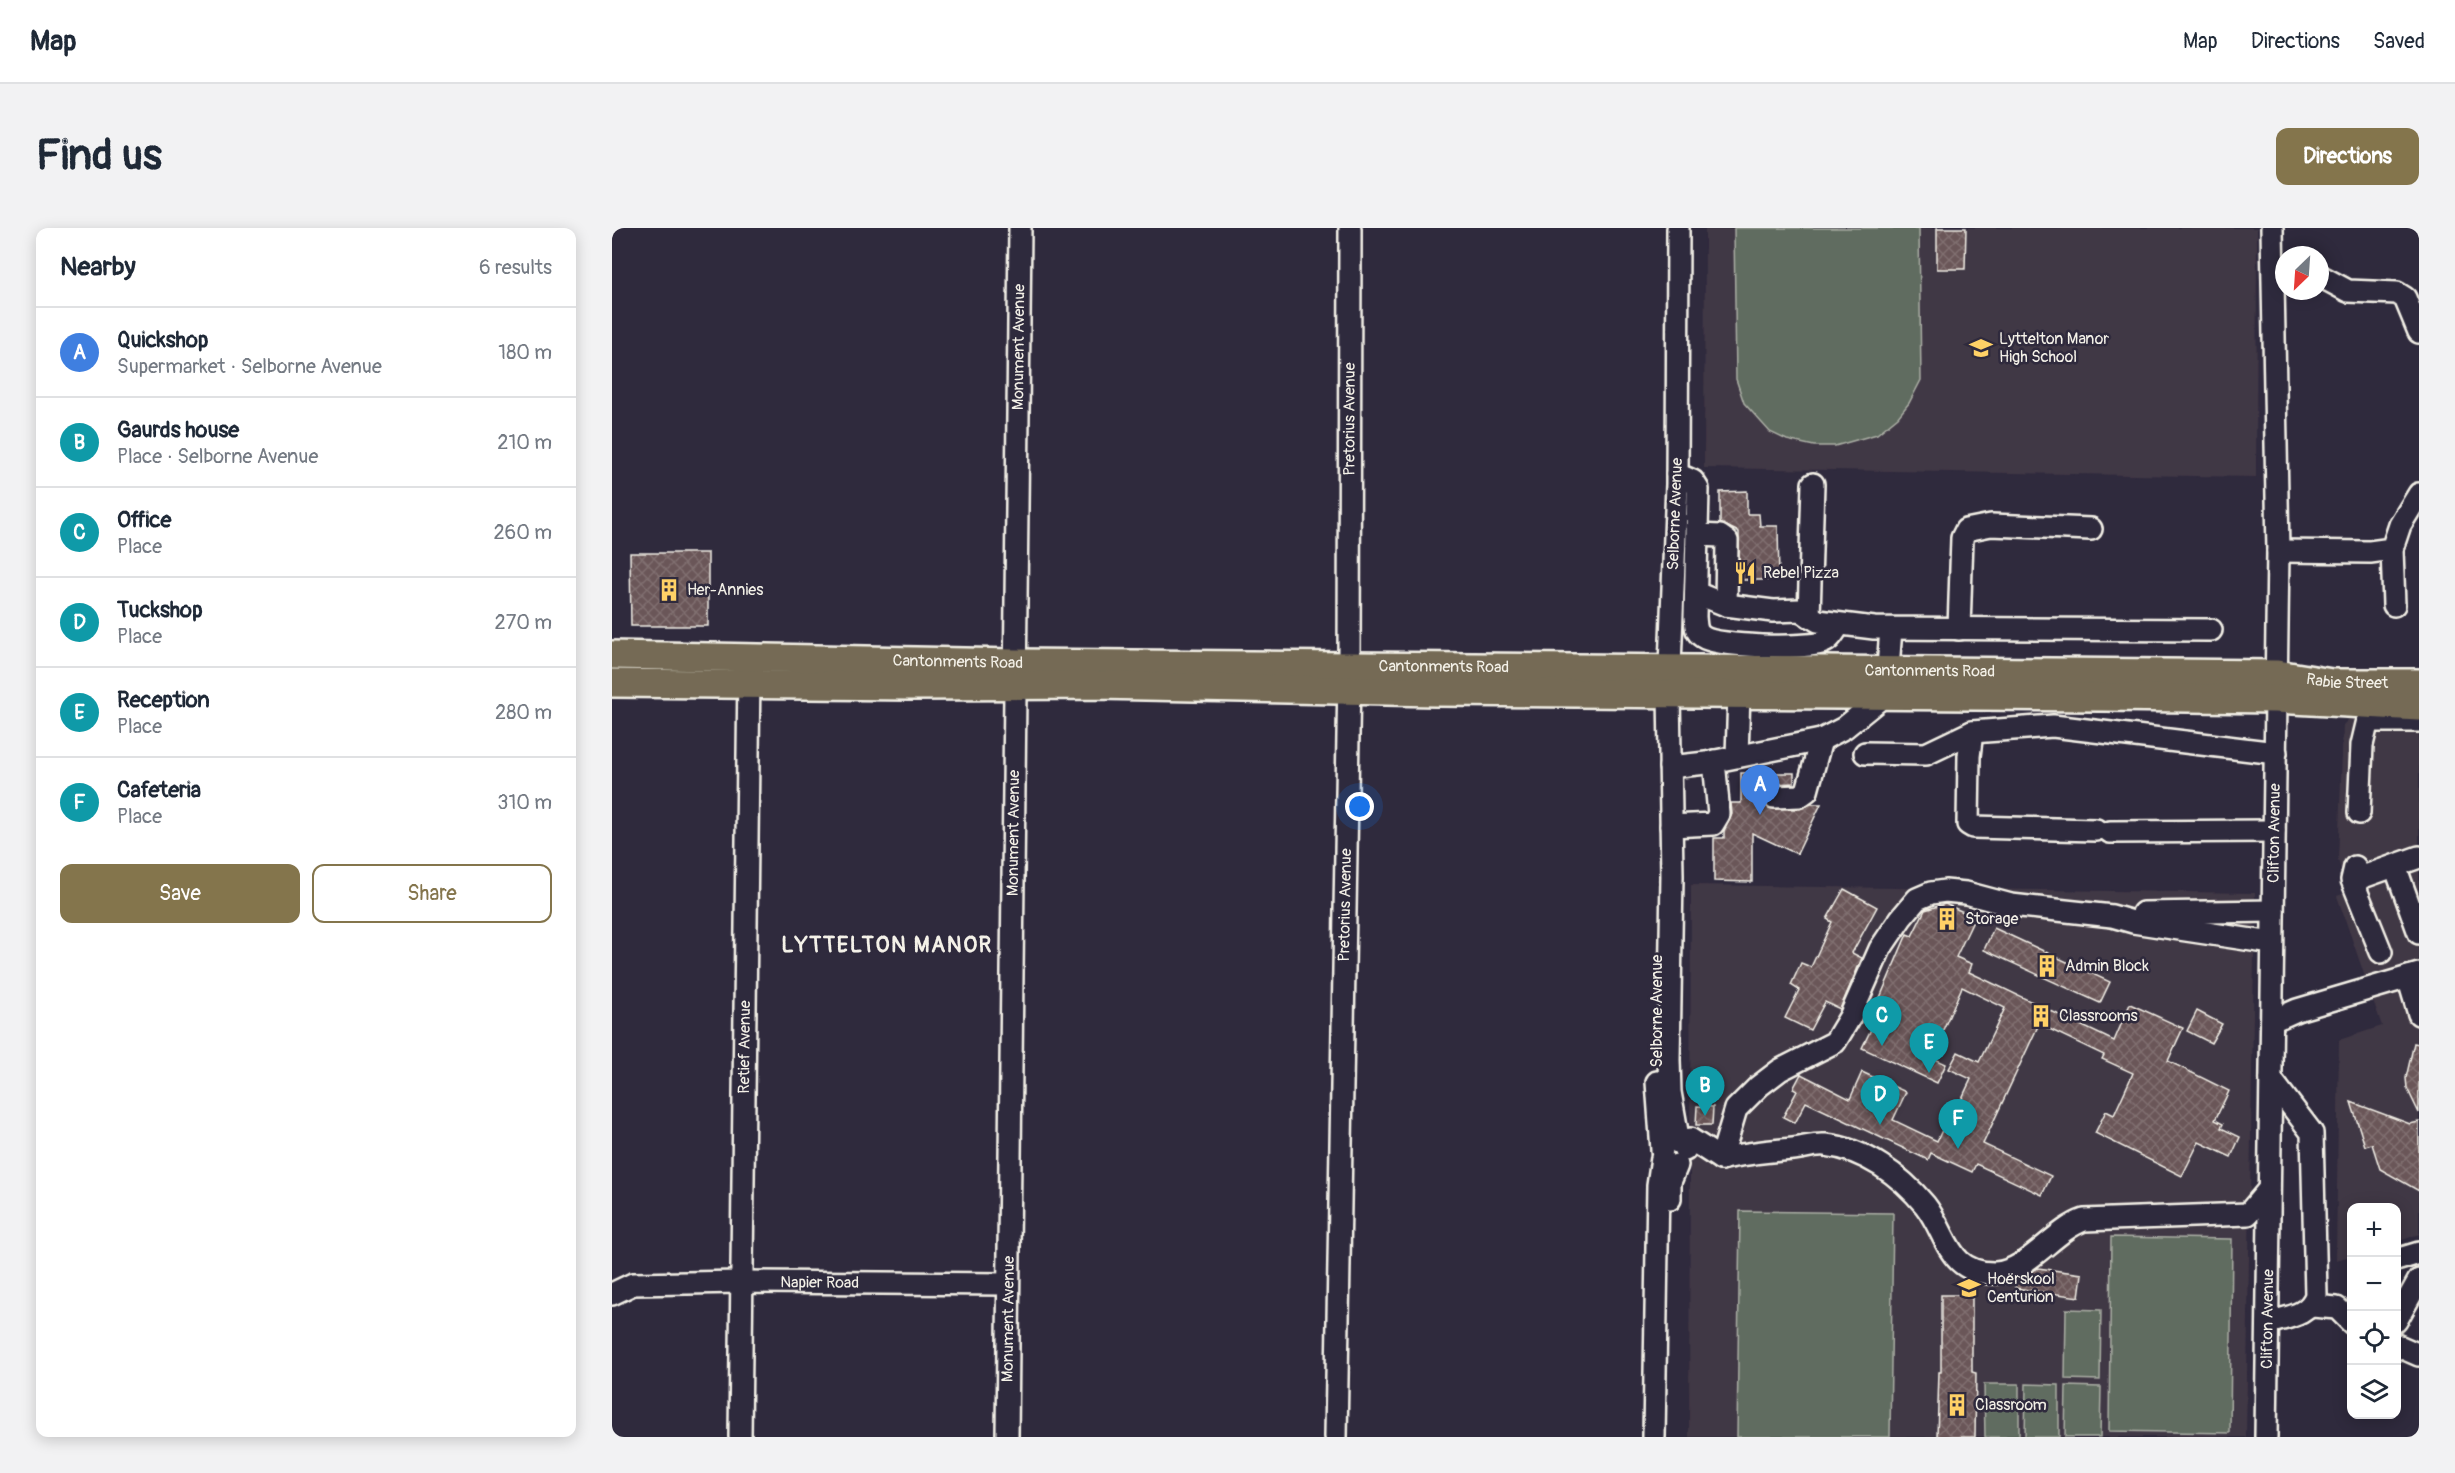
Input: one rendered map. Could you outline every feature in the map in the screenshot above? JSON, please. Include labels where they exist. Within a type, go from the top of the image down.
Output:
[{"type":"main road","name":"Cantonments Road","points":[[612,655],[748,657],[1015,674]]},
{"type":"main road","name":"Cantonments Road","points":[[614,680],[749,685],[1015,674],[2276,686]]},
{"type":"main road","name":"Cantonments Road","points":[[1670,680],[1739,693],[1887,682]]},
{"type":"main road","name":"Rabie Street","points":[[2276,686],[2332,683],[2419,683]]},
{"type":"main road","name":"Rabie Street","points":[[2276,686],[2419,707]]},
{"type":"street","name":"Monument Avenue","points":[[1007,1437],[1020,228]]},
{"type":"street","name":"Pretorius Avenue","points":[[1336,1437],[1348,677],[1350,228]]},
{"type":"street","name":"Selborne Avenue","points":[[1666,850],[1671,826],[1670,680],[1677,474],[1678,228]]},
{"type":"street","name":"Clifton Avenue","points":[[2272,228],[2275,250]]},
{"type":"street","points":[[2329,281],[2348,291],[2397,293],[2405,298],[2419,332]]},
{"type":"street","name":"Clifton Avenue","points":[[2266,1437],[2276,753],[2278,300]]},
{"type":"street","points":[[1677,474],[1693,481],[1698,489],[1697,631],[1706,639],[1723,643],[1811,645],[1826,642],[1839,625]]},
{"type":"street","points":[[1809,616],[1814,484]]},
{"type":"street","points":[[2394,605],[2392,549],[2400,525],[2419,494]]},
{"type":"street","points":[[1959,629],[1962,538],[1966,530],[1991,525],[2091,529]]},
{"type":"street","points":[[1698,535],[1720,536],[1726,541],[1726,605]]},
{"type":"street","points":[[2278,551],[2370,552],[2392,549]]},
{"type":"street","points":[[1696,593],[1726,605],[1773,611],[1800,610],[1809,616],[1839,625],[1891,629],[2211,630]]},
{"type":"street","points":[[1670,767],[1714,761],[1821,740],[1844,728],[1887,682],[1891,629]]},
{"type":"street","name":"Retief Avenue","points":[[740,1437],[748,657]]},
{"type":"street","points":[[1737,756],[1739,693]]},
{"type":"street","points":[[2359,813],[2362,745],[2367,724],[2373,721],[2419,721]]},
{"type":"street","points":[[1865,753],[1926,754],[1972,732],[2053,726],[2276,753]]},
{"type":"street","points":[[1972,732],[1969,756],[1968,824],[1973,827],[2103,831],[2274,831]]},
{"type":"street","points":[[1774,797],[1800,796],[1807,791],[1821,740]]},
{"type":"street","points":[[1671,826],[1713,824],[1717,821],[1719,814],[1714,761]]},
{"type":"street","name":"Selborne Avenue","points":[[1654,1437],[1662,1423],[1668,1217],[1673,1153],[1668,1060],[1666,850],[1670,800]]},
{"type":"street","points":[[2381,952],[2352,880],[2353,871],[2355,867],[2360,878],[2419,857]]},
{"type":"street","points":[[2395,866],[2419,933]]},
{"type":"street","points":[[1721,1159],[1736,1109],[1759,1086],[1780,1070],[1835,1042],[1850,1017],[1880,950],[1900,918],[1917,899],[1945,891],[1966,893],[2012,905],[2112,916],[2273,911]]},
{"type":"street","points":[[2112,916],[2133,922],[2272,943]]},
{"type":"street","points":[[2272,1021],[2297,1010],[2414,975],[2419,1014]]},
{"type":"street","points":[[2268,1323],[2299,1314],[2312,1306],[2316,1295],[2312,1133],[2271,1079]]},
{"type":"street","points":[[1673,1153],[1690,1138],[1721,1159],[1825,1145],[1860,1155],[1897,1175],[1926,1207],[1945,1243],[1959,1262],[1972,1270],[1990,1273],[2010,1270],[2063,1230],[2084,1220],[2248,1214],[2269,1189]]},
{"type":"street","points":[[2401,1259],[2419,1253]]},
{"type":"street","name":"Napier Road","points":[[612,1276],[633,1284],[740,1282],[1007,1284]]},
{"type":"street","points":[[2401,1314],[2419,1280]]},
{"type":"street","name":"Napier Road","points":[[612,1294],[633,1284]]},
{"type":"street","points":[[2312,1306],[2347,1315]]},
{"type":"street","points":[[2401,1347],[2419,1355]]},
{"type":"shaded area","name":"Lyttelton Manor High School","points":[[1705,228],[2257,228],[2256,477],[1704,468]]},
{"type":"shaded area","points":[[2355,713],[2419,713],[2419,1234],[2401,1241],[2401,1203],[2347,1203],[2347,1257],[2336,1260],[2339,1040],[2382,1026],[2337,896],[2348,892],[2338,860],[2343,725]]},
{"type":"shaded area","name":"Hoërskool Centurion","points":[[1691,885],[2255,893],[2246,1437],[1689,1437]]},
{"type":"green space","points":[[1734,228],[1919,228],[1921,380],[1909,403],[1898,417],[1877,434],[1835,446],[1814,446],[1787,440],[1770,432],[1744,403],[1736,379]]},
{"type":"green space","points":[[1740,1211],[1893,1213],[1890,1437],[1737,1437]]},
{"type":"green space","points":[[2111,1237],[2232,1239],[2230,1433],[2109,1431]]},
{"type":"green space","points":[[2066,1309],[2101,1310],[2100,1380],[2065,1379]]},
{"type":"green space","points":[[1984,1384],[2019,1384],[2019,1437],[1985,1437]]},
{"type":"green space","points":[[2026,1384],[2059,1385],[2059,1437],[2025,1437]]},
{"type":"green space","points":[[2066,1386],[2101,1387],[2100,1437],[2065,1437]]},
{"type":"building","points":[[1937,228],[1966,228],[1965,269],[1937,269]]},
{"type":"building","points":[[1747,491],[1747,514],[1759,514],[1760,526],[1778,526],[1779,580],[1739,580],[1739,532],[1720,523],[1720,492]]},
{"type":"building","name":"Her-Annies","points":[[630,553],[708,553],[708,626],[631,626]]},
{"type":"building","points":[[1741,773],[1794,773],[1794,783],[1773,784],[1763,791],[1763,803],[1769,808],[1800,809],[1811,804],[1821,804],[1797,854],[1752,833],[1752,882],[1714,881],[1714,838],[1724,838],[1724,831],[1732,814],[1731,803],[1741,803]]},
{"type":"building","points":[[1844,889],[1877,907],[1852,953],[1862,958],[1840,1009],[1825,1002],[1810,1030],[1785,1018],[1799,990],[1791,985],[1801,963],[1811,967],[1832,922],[1827,919]]},
{"type":"building","points":[[1945,904],[1975,917],[1956,957],[1972,964],[1969,972],[2114,1041],[2130,1004],[2183,1028],[2168,1061],[2229,1091],[2215,1120],[2223,1124],[2221,1128],[2240,1137],[2231,1157],[2199,1142],[2182,1176],[2095,1133],[2106,1111],[2114,1115],[2133,1073],[2102,1059],[2104,1055],[2039,1024],[1983,1144],[2051,1176],[2042,1195],[1976,1164],[1972,1172],[1931,1153],[1928,1160],[1806,1102],[1795,1123],[1783,1117],[1797,1091],[1793,1089],[1801,1074],[1850,1099],[1862,1072],[1906,1092],[1893,1120],[1937,1141],[1944,1126],[1948,1128],[1971,1079],[1949,1069],[1958,1052],[1979,1062],[2005,1008],[1962,987],[1931,1057],[1946,1064],[1937,1083],[1862,1048],[1875,1021],[1871,1019],[1907,934],[1912,936],[1925,910]]},
{"type":"building","name":"Admin Block","points":[[1994,928],[2110,982],[2100,1003],[1984,950]]},
{"type":"building","points":[[2197,1011],[2222,1024],[2211,1043],[2187,1031]]},
{"type":"building","points":[[2414,1043],[2419,1044],[2419,1113],[2407,1088],[2406,1078]]},
{"type":"building","points":[[2351,1102],[2410,1124],[2419,1122],[2419,1191],[2380,1169],[2372,1144],[2365,1146]]},
{"type":"building","points":[[1697,1106],[1713,1107],[1712,1125],[1696,1125]]},
{"type":"building","points":[[2038,1268],[2082,1274],[2079,1297],[2015,1288],[2016,1280]]},
{"type":"building","points":[[1941,1295],[1972,1295],[1972,1372],[1976,1373],[1975,1437],[1937,1437],[1939,1372],[1941,1372]]},
{"type":"place","name":"Lyttelton Manor High School","points":[[1981,348]]},
{"type":"place","name":"Rebel Pizza","points":[[1745,573]]},
{"type":"place","name":"Her-Annies","points":[[669,590]]},
{"type":"place","name":"Quickshop","points":[[1760,815]]},
{"type":"place","name":"Storage","points":[[1947,919]]},
{"type":"place","name":"Admin Block","points":[[2047,966]]},
{"type":"place","name":"Classrooms","points":[[2041,1016]]},
{"type":"place","name":"Office","points":[[1882,1046]]},
{"type":"place","name":"Reception","points":[[1929,1073]]},
{"type":"place","name":"Gaurds house","points":[[1705,1116]]},
{"type":"place","name":"Tuckshop","points":[[1880,1125]]},
{"type":"place","name":"Cafeteria","points":[[1958,1149]]},
{"type":"place","name":"Hoërskool Centurion","points":[[1969,1288]]},
{"type":"place","name":"Classroom","points":[[1957,1405]]},
{"type":"district","name":"LYTTELTON MANOR","points":[[887,945]]}]
